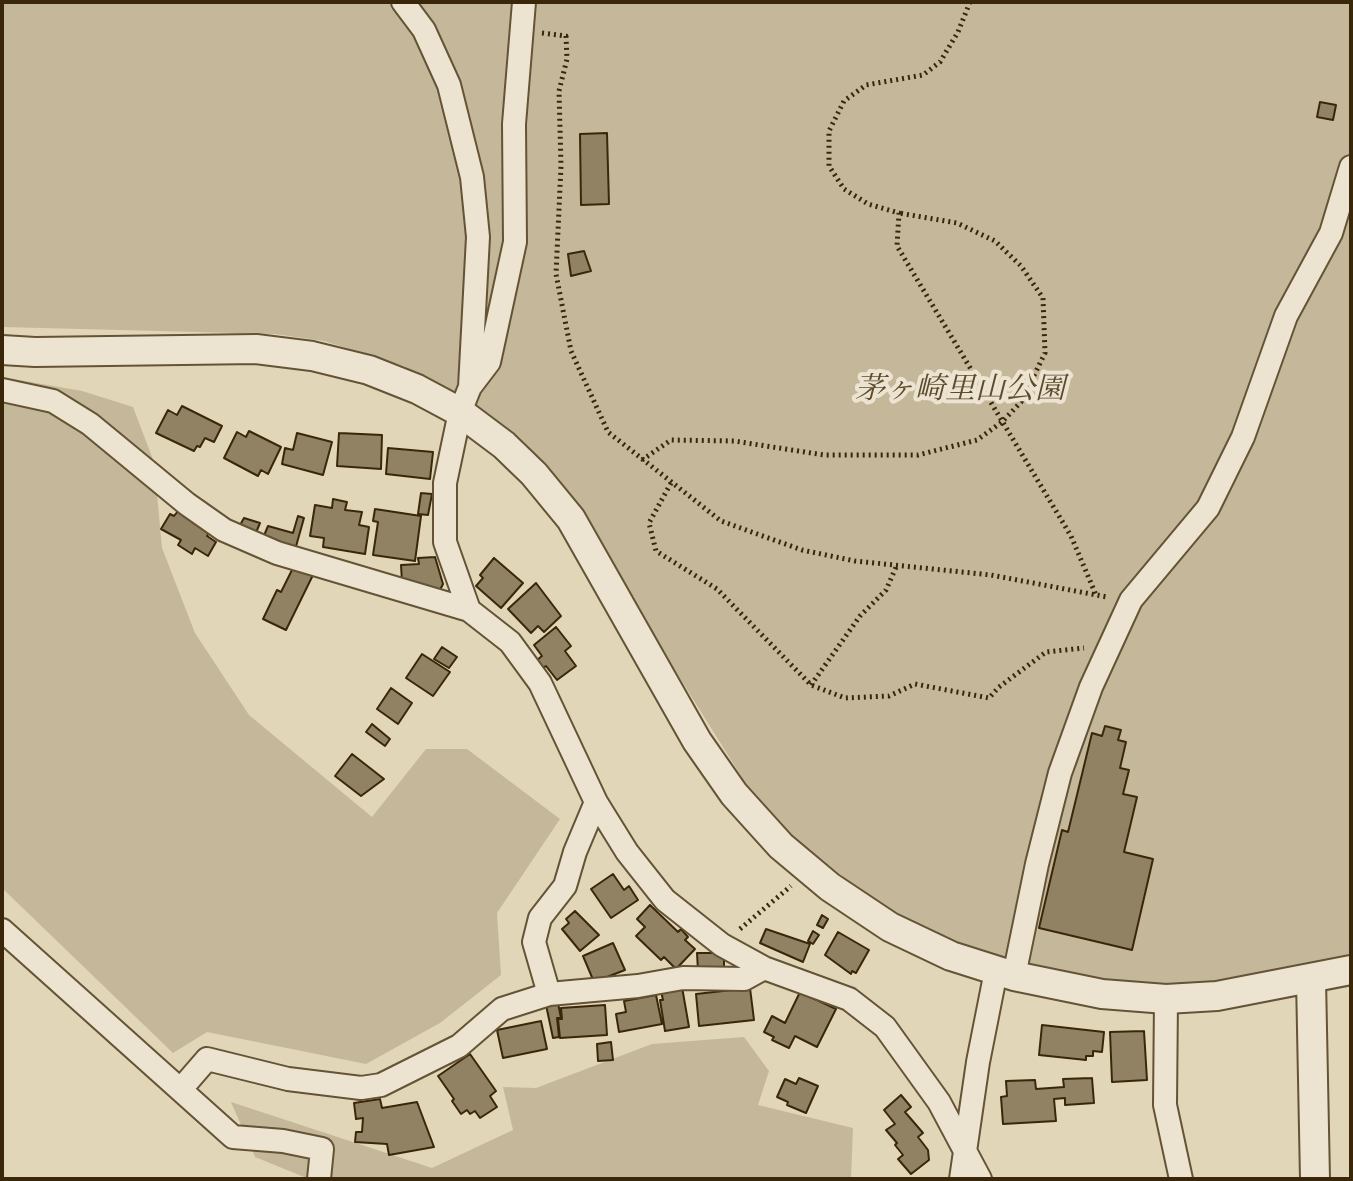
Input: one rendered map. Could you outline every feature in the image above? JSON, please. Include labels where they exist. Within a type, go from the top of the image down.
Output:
[{"type":"street","points":[[403,2],[424,30],[449,85],[472,177],[478,237],[465,400],[445,483],[445,542],[469,610]]},
{"type":"street","points":[[465,400],[489,362],[515,242],[514,124],[524,2]]},
{"type":"street","points":[[961,1179],[978,1062],[1037,864],[1060,773],[1108,646],[1131,600],[1208,508],[1243,437],[1286,316],[1331,233],[1351,167]]},
{"type":"street","points":[[2,350],[256,349],[312,356],[381,375],[417,389],[465,400],[571,519],[697,741],[734,794],[781,846],[830,887],[890,927],[951,956],[1005,973],[1102,994],[1166,999],[1217,996],[1351,970]]},
{"type":"street","points":[[2,390],[53,401],[90,424],[187,504],[224,530],[277,553],[469,610],[510,642],[540,683],[596,802],[627,852],[665,900],[722,945],[764,968],[849,999],[885,1027],[939,1102],[980,1179]]},
{"type":"street","points":[[549,994],[534,942],[540,918],[565,886],[596,802]]},
{"type":"street","points":[[2,930],[233,1137],[283,1141],[322,1149],[319,1179]]},
{"type":"street","points":[[181,1089],[207,1059],[288,1079],[361,1088],[381,1085],[459,1046],[502,1009],[549,994],[638,986],[683,978],[744,979],[764,968]]},
{"type":"street","points":[[1311,979],[1315,1179]]},
{"type":"street","points":[[1166,999],[1165,1105],[1181,1179]]},
{"type":"path","points":[[642,460],[671,440],[734,441],[824,455],[918,455],[977,440],[1002,422],[1021,402],[1045,353],[1043,298],[1021,266],[995,241],[957,223],[868,204],[844,189],[829,166],[829,131],[844,101],[866,85],[923,75],[940,62],[958,32],[970,2]]},
{"type":"path","points":[[523,30],[566,36],[567,59],[559,91],[561,166],[556,274],[571,351],[608,432],[721,521],[802,550],[855,561],[991,575],[1131,600]]},
{"type":"path","points":[[899,213],[897,246],[1071,536],[1096,596]]},
{"type":"path","points":[[671,483],[649,523],[656,551],[717,589],[811,685],[845,698],[889,696],[915,684],[989,698],[1046,652],[1108,646]]},
{"type":"path","points":[[811,685],[860,616],[886,590],[897,565]]},
{"type":"path","points":[[722,945],[810,870]]},
{"type":"green space","name":"茅ヶ崎里山公園","points":[[2,2],[1351,2],[1351,956],[1255,977],[1172,988],[1107,983],[963,949],[881,907],[795,838],[746,784],[568,499],[473,408],[404,366],[324,341],[275,334],[2,327]]},
{"type":"green space","points":[[2,377],[82,391],[133,407],[154,462],[162,548],[195,633],[249,715],[372,817],[426,749],[467,749],[560,819],[497,913],[501,975],[440,1023],[366,1064],[207,1032],[173,1053],[2,888]]},
{"type":"green space","points":[[744,1037],[769,1071],[758,1105],[853,1128],[851,1179],[309,1179],[255,1157],[231,1102],[432,1168],[513,1130],[503,1087],[536,1088],[652,1044]]},
{"type":"building","points":[[1320,102],[1336,105],[1333,120],[1317,117]]},
{"type":"building","points":[[607,133],[609,204],[581,205],[580,134]]},
{"type":"building","points":[[584,251],[591,271],[571,276],[568,254]]},
{"type":"building","points":[[182,406],[222,426],[214,442],[205,438],[194,451],[156,433],[168,410],[177,415]]},
{"type":"building","points":[[249,431],[281,447],[268,474],[261,470],[258,476],[224,458],[237,432],[246,437]]},
{"type":"building","points":[[297,433],[332,442],[323,475],[282,464],[285,448],[293,450]]},
{"type":"building","points":[[339,433],[382,435],[381,469],[337,466]]},
{"type":"building","points":[[388,448],[433,452],[430,479],[386,474]]},
{"type":"building","points":[[421,493],[432,494],[428,515],[418,514]]},
{"type":"building","points":[[333,499],[347,502],[345,510],[362,512],[359,525],[369,527],[365,554],[323,547],[324,538],[310,536],[315,505],[332,508]]},
{"type":"building","points":[[375,509],[421,516],[415,561],[373,555],[378,522],[373,521]]},
{"type":"building","points":[[178,511],[211,530],[207,536],[216,542],[208,556],[195,548],[192,554],[178,545],[181,540],[161,529],[170,514],[174,516]]},
{"type":"building","points":[[298,516],[304,518],[295,550],[263,538],[268,526],[293,533]]},
{"type":"building","points":[[244,518],[260,523],[255,535],[239,527]]},
{"type":"building","points":[[435,557],[443,584],[440,590],[402,582],[401,565],[419,564],[418,558]]},
{"type":"building","points":[[494,558],[523,583],[501,608],[476,586],[483,578],[480,575]]},
{"type":"building","points":[[294,566],[313,575],[286,630],[263,619],[277,590],[281,592]]},
{"type":"building","points":[[536,583],[561,616],[544,632],[538,626],[531,633],[508,609]]},
{"type":"building","points":[[556,627],[571,646],[565,651],[576,666],[557,680],[537,660],[542,656],[534,645]]},
{"type":"building","points":[[442,647],[457,657],[449,668],[434,659]]},
{"type":"building","points":[[422,654],[450,672],[433,696],[406,678]]},
{"type":"building","points":[[391,688],[412,703],[398,724],[377,709]]},
{"type":"building","points":[[372,724],[390,739],[385,746],[366,732]]},
{"type":"building","points":[[1105,726],[1121,730],[1118,740],[1126,742],[1120,768],[1129,770],[1123,794],[1137,797],[1124,852],[1153,859],[1132,950],[1039,928],[1062,830],[1068,832],[1092,733],[1102,736]]},
{"type":"building","points":[[352,754],[384,779],[361,796],[335,776]]},
{"type":"building","points":[[613,874],[624,890],[629,886],[638,900],[611,918],[591,889]]},
{"type":"building","points":[[650,905],[678,932],[681,929],[688,937],[685,940],[695,949],[676,969],[664,957],[661,960],[636,936],[645,927],[637,919]]},
{"type":"building","points":[[575,911],[599,935],[580,951],[562,929],[569,923],[566,919]]},
{"type":"building","points":[[822,915],[828,919],[823,928],[817,925]]},
{"type":"building","points":[[766,929],[810,944],[803,962],[760,943]]},
{"type":"building","points":[[813,931],[819,935],[813,944],[808,941]]},
{"type":"building","points":[[838,932],[869,950],[856,973],[852,971],[851,974],[825,955]]},
{"type":"building","points":[[613,943],[625,970],[594,982],[583,956]]},
{"type":"building","points":[[697,953],[724,953],[724,971],[698,971]]},
{"type":"building","points":[[682,987],[689,1027],[665,1031],[661,991]]},
{"type":"building","points":[[750,988],[754,1020],[699,1026],[696,994]]},
{"type":"building","points":[[800,992],[836,1009],[817,1047],[795,1036],[789,1048],[772,1040],[774,1037],[764,1032],[772,1016],[785,1023]]},
{"type":"building","points":[[656,995],[662,1024],[619,1032],[616,1014],[626,1012],[624,1001]]},
{"type":"building","points":[[558,1003],[561,1018],[557,1018],[559,1037],[553,1038],[546,1005]]},
{"type":"building","points":[[605,1005],[607,1035],[560,1038],[558,1019],[562,1019],[561,1008]]},
{"type":"building","points":[[541,1021],[547,1049],[503,1058],[497,1030]]},
{"type":"building","points":[[1042,1025],[1104,1032],[1102,1052],[1093,1051],[1093,1056],[1086,1056],[1086,1060],[1039,1055]]},
{"type":"building","points":[[1144,1031],[1147,1080],[1112,1082],[1110,1032]]},
{"type":"building","points":[[611,1042],[613,1060],[598,1061],[597,1044]]},
{"type":"building","points":[[470,1054],[496,1091],[490,1096],[497,1107],[480,1118],[475,1111],[470,1114],[467,1110],[461,1114],[438,1076]]},
{"type":"building","points":[[799,1078],[818,1086],[806,1113],[777,1097],[785,1079],[796,1084]]},
{"type":"building","points":[[1092,1078],[1094,1103],[1065,1105],[1065,1098],[1054,1099],[1056,1121],[1003,1124],[1001,1097],[1007,1096],[1006,1081],[1035,1080],[1036,1089],[1064,1087],[1063,1079]]},
{"type":"building","points":[[901,1095],[911,1107],[905,1112],[923,1133],[918,1137],[928,1150],[929,1160],[911,1174],[898,1159],[903,1155],[886,1130],[895,1124],[884,1110]]},
{"type":"building","points":[[380,1099],[382,1108],[417,1102],[434,1147],[389,1155],[387,1144],[355,1142],[356,1132],[362,1132],[363,1118],[356,1119],[354,1103]]}]
